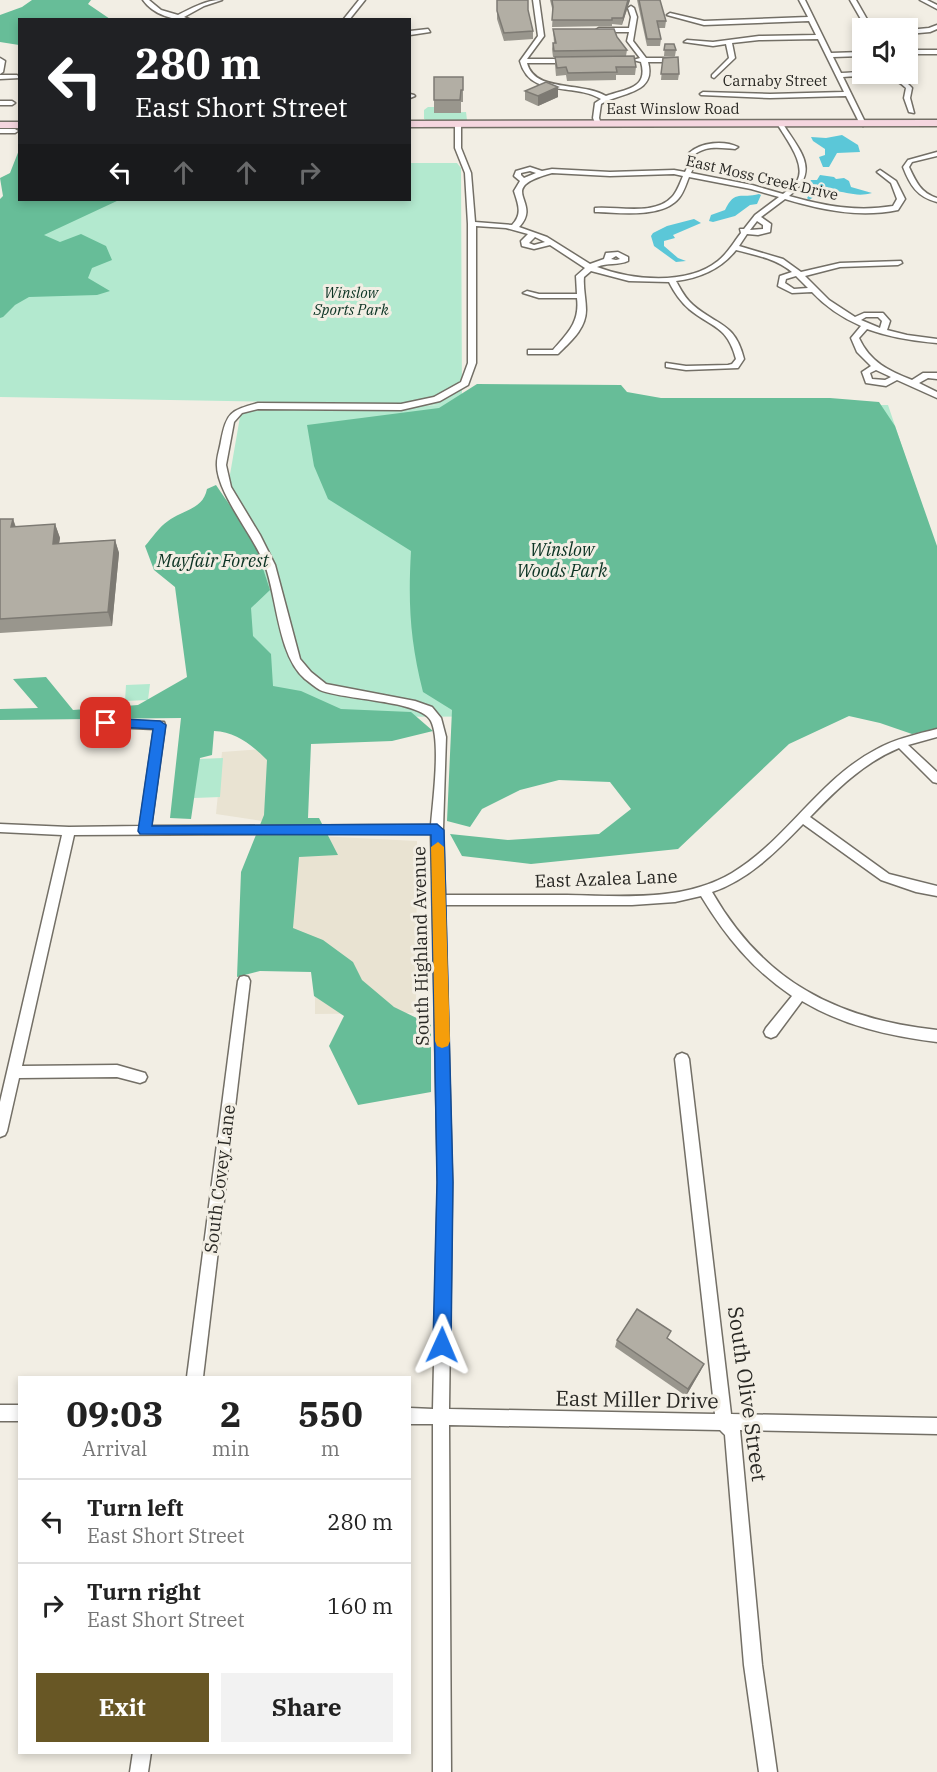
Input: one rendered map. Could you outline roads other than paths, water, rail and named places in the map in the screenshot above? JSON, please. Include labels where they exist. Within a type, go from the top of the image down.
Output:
[{"type":"main road","name":"East Winslow Road","points":[[411,124],[937,123]]},
{"type":"main road","points":[[0,125],[17,128]]},
{"type":"street","points":[[146,0],[151,7],[162,13],[182,18]]},
{"type":"street","points":[[179,17],[202,5],[219,0]]},
{"type":"street","points":[[348,18],[362,0]]},
{"type":"street","points":[[523,61],[539,42],[541,31],[536,0]]},
{"type":"street","points":[[802,0],[863,124]]},
{"type":"street","points":[[853,0],[863,18]]},
{"type":"street","points":[[923,0],[937,7]]},
{"type":"street","points":[[598,124],[596,118],[598,103],[604,98],[634,90],[641,85],[647,73],[644,60],[630,41],[630,30],[634,17],[631,8]]},
{"type":"street","points":[[670,15],[704,22],[812,19]]},
{"type":"street","points":[[918,31],[937,27]]},
{"type":"street","points":[[585,31],[630,30]]},
{"type":"street","points":[[411,33],[428,31]]},
{"type":"street","points":[[541,31],[552,31]]},
{"type":"street","points":[[687,42],[820,37]]},
{"type":"street","points":[[714,76],[732,58],[729,42]]},
{"type":"street","points":[[918,52],[937,52]]},
{"type":"street","points":[[828,55],[852,54]]},
{"type":"street","points":[[0,60],[2,61],[0,72]]},
{"type":"street","points":[[633,60],[674,60]]},
{"type":"street","points":[[523,61],[578,61]]},
{"type":"street","points":[[523,61],[525,72],[536,81],[552,86],[589,90],[604,98]]},
{"type":"street","name":"Carnaby Street","points":[[838,75],[892,76],[905,82],[909,87],[907,98],[912,112]]},
{"type":"street","points":[[0,77],[17,76]]},
{"type":"street","name":"Carnaby Street","points":[[703,94],[770,96],[848,94]]},
{"type":"street","points":[[0,103],[12,103]]},
{"type":"street","name":"South Highland Avenue","points":[[442,1772],[441,1418],[445,1182],[437,830],[441,737],[436,718],[428,710],[411,704],[323,687],[307,675],[295,660],[270,565],[226,487],[221,465],[230,421],[238,411],[258,406],[401,407],[437,399],[465,383],[472,363],[472,224],[468,173],[458,148],[458,124]]},
{"type":"street","points":[[472,224],[513,228],[534,234],[591,267],[636,278],[671,279],[694,275],[713,268],[727,257],[743,231],[798,186],[804,172],[800,158],[781,125]]},
{"type":"street","points":[[0,131],[17,128]]},
{"type":"street","points":[[597,210],[640,211],[663,206],[676,198],[691,166],[691,154],[694,150],[710,146],[735,147]]},
{"type":"street","points":[[937,154],[910,161],[906,167],[918,192],[937,200]]},
{"type":"street","name":"East Moss Creek Drive","points":[[513,228],[522,215],[518,187],[524,180],[540,172],[560,170],[610,174],[657,171],[686,174],[752,187],[784,198],[830,209],[872,212],[891,209],[900,204],[901,199],[894,182],[880,172]]},
{"type":"street","points":[[743,231],[758,233],[767,230],[767,224],[757,218]]},
{"type":"street","points":[[534,234],[525,241],[528,246],[551,243]]},
{"type":"street","points":[[733,247],[775,259],[799,274],[824,300],[854,321],[882,332],[937,341]]},
{"type":"street","points":[[531,352],[555,352],[575,330],[582,319],[580,276],[591,267],[607,260]]},
{"type":"street","points":[[815,290],[792,291],[781,284],[783,278],[840,265],[898,263]]},
{"type":"street","points":[[669,365],[686,368],[728,367],[741,363],[732,336],[686,302],[671,279]]},
{"type":"street","points":[[526,293],[539,296],[581,296]]},
{"type":"street","points":[[854,321],[864,315],[880,315],[886,321],[882,332]]},
{"type":"street","points":[[865,326],[856,336],[861,352],[876,366],[936,393]]},
{"type":"street","points":[[876,366],[866,372],[869,381],[886,384],[897,377]]},
{"type":"street","points":[[913,383],[926,375],[937,376]]},
{"type":"street","points":[[88,722],[160,725],[145,831]]},
{"type":"street","name":"East Azalea Lane","points":[[440,900],[644,900],[679,897],[704,890],[736,876],[857,767],[880,751],[937,733]]},
{"type":"street","points":[[901,744],[937,779]]},
{"type":"street","points":[[802,818],[885,877],[916,888],[937,891]]},
{"type":"street","points":[[0,828],[69,831],[437,830]]},
{"type":"street","points":[[0,1131],[69,831]]},
{"type":"street","points":[[704,890],[726,927],[749,954],[774,977],[800,995],[841,1016],[877,1028],[937,1036]]},
{"type":"street","name":"South Covey Lane","points":[[195,1376],[244,981]]},
{"type":"street","points":[[771,1032],[800,995]]},
{"type":"street","name":"South Olive Street","points":[[682,1059],[724,1422],[733,1432],[753,1665],[768,1772]]},
{"type":"street","points":[[15,1072],[117,1071],[140,1077]]},
{"type":"street","points":[[0,1413],[18,1413]]},
{"type":"street","name":"East Miller Drive","points":[[411,1416],[937,1426]]},
{"type":"street","points":[[139,1772],[142,1754]]},
{"type":"water","points":[[842,135],[858,145],[860,152],[837,153],[829,167],[823,167],[819,157],[825,155],[825,149],[811,137],[826,138]]},
{"type":"water","points":[[820,175],[836,179],[844,178],[849,181],[851,187],[872,193],[863,195],[835,191],[809,200],[807,198],[813,189],[812,184],[809,183],[811,180],[817,180]]},
{"type":"water","points":[[761,195],[757,204],[750,205],[735,216],[709,221],[711,215],[725,210],[735,197]]},
{"type":"water","points":[[694,219],[701,223],[673,235],[675,238],[664,241],[664,246],[678,258],[686,261],[676,262],[654,246],[651,236],[653,233],[667,226]]},
{"type":"park label","name":"Winslow Sports Park","points":[[351,302]]},
{"type":"park label","name":"Winslow Woods Park","points":[[562,560]]},
{"type":"park label","name":"Mayfair Forest","points":[[213,561]]}]
